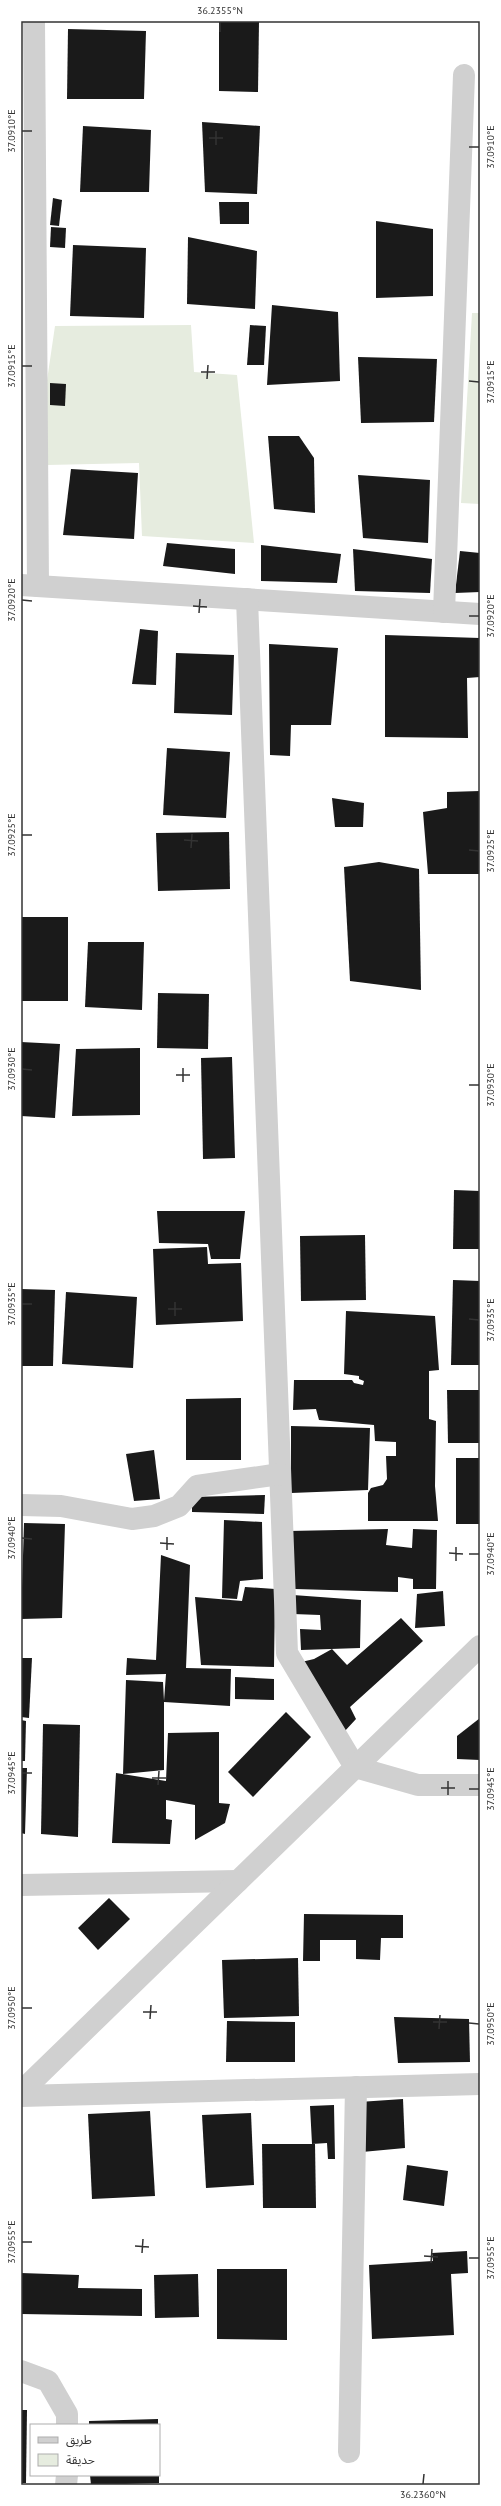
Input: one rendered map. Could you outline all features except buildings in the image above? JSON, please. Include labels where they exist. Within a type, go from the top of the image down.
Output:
[{"type":"street","points":[[34,21],[29,585],[480,614]]},
{"type":"street","points":[[444,612],[464,75]]},
{"type":"street","points":[[247,599],[287,1653],[355,1767],[418,1785],[480,1785]]},
{"type":"street","points":[[21,1505],[61,1506],[132,1519],[154,1516],[178,1506],[197,1486],[280,1474]]},
{"type":"street","points":[[21,2092],[480,1646]]},
{"type":"street","points":[[21,1885],[238,1881]]},
{"type":"street","points":[[21,2096],[480,2084]]},
{"type":"street","points":[[349,2452],[356,2087]]},
{"type":"street","points":[[21,2371],[48,2381],[68,2414],[67,2424]]},
{"type":"green space","points":[[472,313],[480,313],[480,504],[461,503]]},
{"type":"green space","points":[[191,325],[194,372],[237,375],[254,543],[142,536],[139,463],[47,465],[45,394],[55,326]]}]
